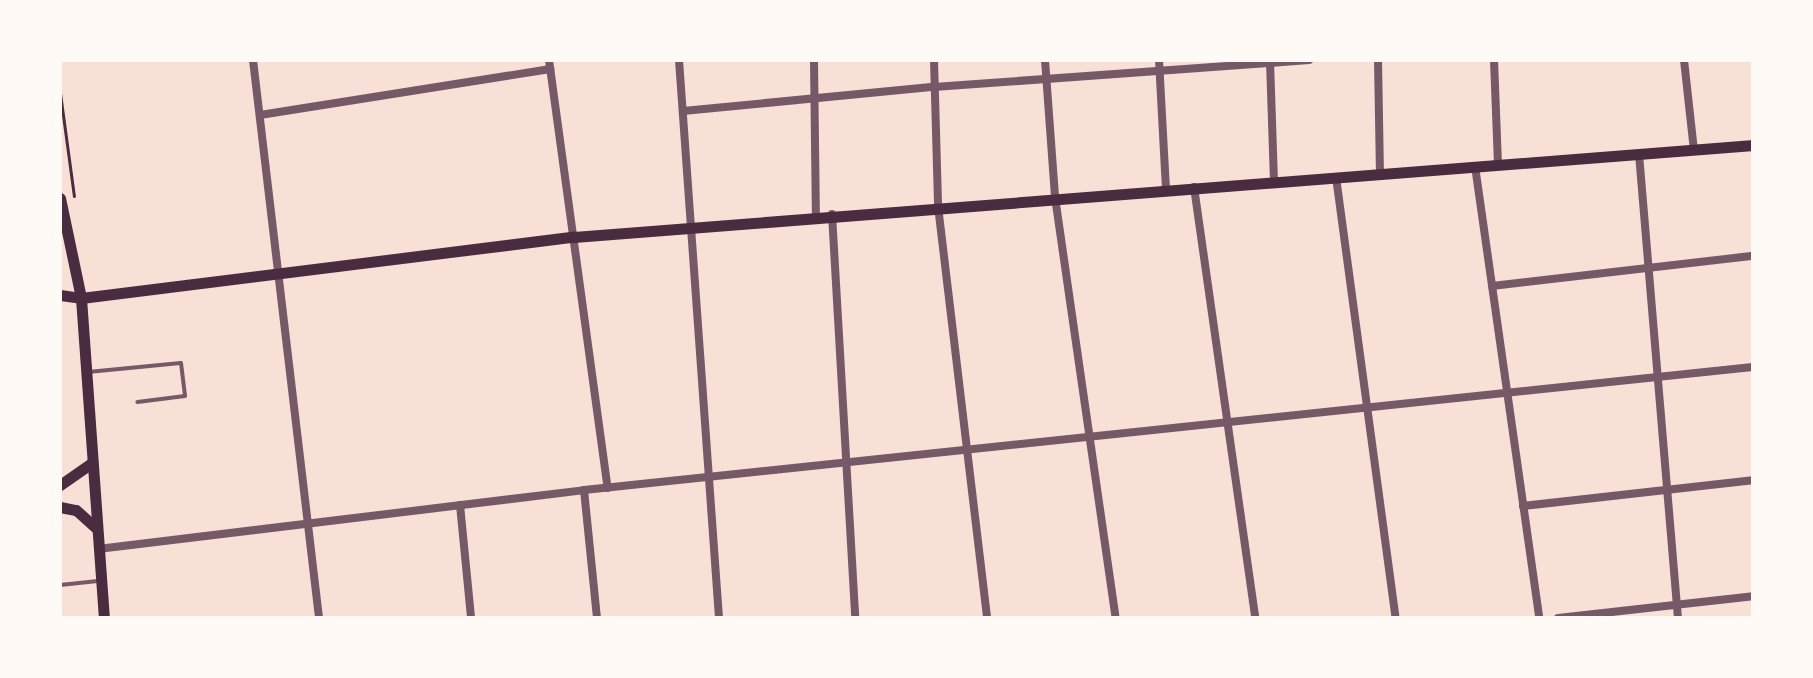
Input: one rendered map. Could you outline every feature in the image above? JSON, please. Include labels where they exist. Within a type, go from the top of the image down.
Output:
[{"type":"main road","points":[[60,295],[81,298],[574,237],[832,214],[1753,145]]},
{"type":"main road","points":[[60,198],[81,298],[104,618]]},
{"type":"main road","points":[[60,485],[92,463]]},
{"type":"main road","points":[[60,507],[76,510],[97,529]]},
{"type":"street","points":[[253,60],[281,271],[319,618]]},
{"type":"street","points":[[679,60],[719,618]]},
{"type":"street","points":[[814,60],[816,216]]},
{"type":"street","points":[[934,60],[938,206],[987,618]]},
{"type":"street","points":[[1045,60],[1055,197],[1116,618]]},
{"type":"street","points":[[1159,60],[1166,188]]},
{"type":"street","points":[[683,111],[934,87],[1309,60]]},
{"type":"street","points":[[1378,60],[1380,173]]},
{"type":"street","points":[[1494,60],[1498,164]]},
{"type":"street","points":[[1684,60],[1694,150]]},
{"type":"street","points":[[1270,62],[1274,181]]},
{"type":"street","points":[[260,115],[550,64],[608,488]]},
{"type":"street","points":[[1639,154],[1678,618]]},
{"type":"street","points":[[1475,166],[1539,618]]},
{"type":"street","points":[[1336,177],[1396,618]]},
{"type":"street","points":[[1194,187],[1255,618]]},
{"type":"street","points":[[832,214],[855,618]]},
{"type":"street","points":[[1492,286],[1753,256]]},
{"type":"street","points":[[98,549],[584,490],[845,466],[1753,367]]},
{"type":"street","points":[[1523,506],[1753,480]]},
{"type":"street","points":[[584,490],[597,618]]},
{"type":"street","points":[[460,505],[471,618]]},
{"type":"street","points":[[1558,618],[1753,596]]},
{"type":"lane","points":[[86,372],[181,363],[185,396],[137,402]]},
{"type":"lane","points":[[60,585],[100,581]]}]
